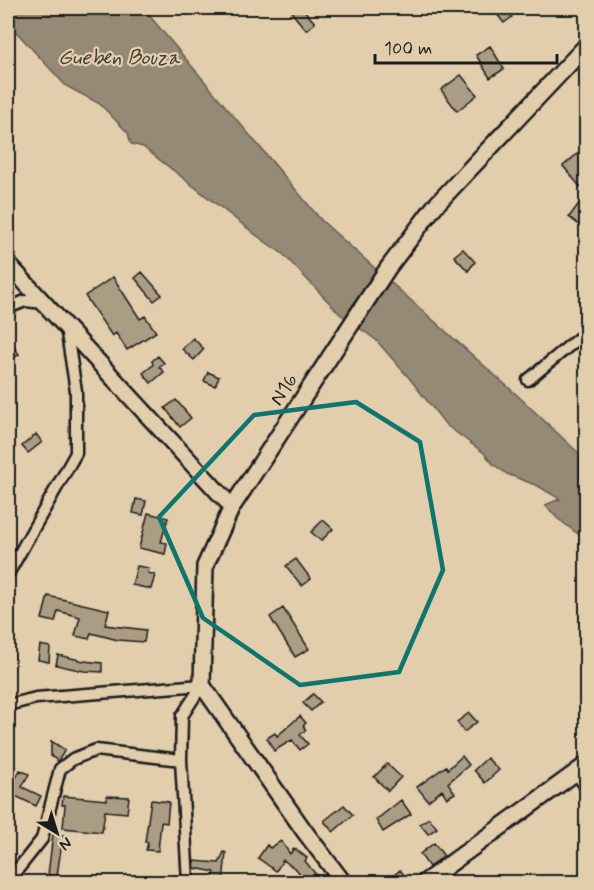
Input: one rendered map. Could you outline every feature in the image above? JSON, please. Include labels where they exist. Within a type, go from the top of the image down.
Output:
[{"type":"street","name":"N16","points":[[202,685],[205,566],[232,507],[388,268],[434,207],[586,46]]},
{"type":"street","points":[[8,264],[232,507]]},
{"type":"street","points":[[8,308],[25,302],[44,303]]},
{"type":"street","points":[[8,574],[76,453],[76,391],[66,327]]},
{"type":"street","points":[[528,380],[586,332]]},
{"type":"street","points":[[8,705],[36,698],[202,685]]},
{"type":"street","points":[[188,882],[181,760],[182,716],[202,685]]},
{"type":"street","points":[[202,685],[343,882]]},
{"type":"street","points":[[8,877],[14,874],[42,839],[60,769],[73,759],[96,750],[181,760]]},
{"type":"street","points":[[425,882],[581,769],[586,788]]},
{"type":"highlighted area","points":[[356,402],[420,442],[443,570],[399,672],[300,685],[203,618],[159,517],[254,415]]},
{"type":"water","name":"Gueben Bouza","points":[[8,8],[143,8],[322,221],[517,395],[586,460],[586,540],[557,518],[545,505],[560,499],[538,486],[507,474],[493,464],[484,453],[446,425],[376,340],[340,314],[283,254],[143,147],[131,144],[128,133],[100,104],[66,86],[8,23]]},
{"type":"building","points":[[302,8],[315,23],[306,30],[292,13]]},
{"type":"building","points":[[492,8],[504,8],[512,17],[504,23]]},
{"type":"building","points":[[490,46],[504,69],[490,78],[476,55]]},
{"type":"building","points":[[461,75],[477,95],[457,111],[441,90]]},
{"type":"building","points":[[582,150],[586,157],[586,194],[563,166]]},
{"type":"building","points":[[586,194],[586,222],[582,227],[569,217]]},
{"type":"building","points":[[463,249],[475,262],[468,271],[454,256]]},
{"type":"building","points":[[142,272],[162,295],[154,301],[135,278]]},
{"type":"building","points":[[113,277],[140,319],[145,316],[156,332],[127,350],[116,333],[112,336],[85,296]]},
{"type":"building","points":[[193,338],[204,349],[194,360],[182,349]]},
{"type":"building","points":[[8,339],[19,354],[8,363]]},
{"type":"building","points":[[158,356],[164,363],[159,367],[164,372],[151,383],[143,373],[153,365],[152,361]]},
{"type":"building","points":[[208,372],[219,377],[215,386],[204,381]]},
{"type":"building","points":[[176,400],[191,418],[180,427],[165,408]]},
{"type":"building","points":[[36,434],[42,442],[28,453],[22,446]]},
{"type":"building","points":[[136,499],[146,501],[143,515],[133,513]]},
{"type":"building","points":[[148,513],[168,518],[161,542],[167,543],[165,554],[139,548]]},
{"type":"building","points":[[323,520],[333,529],[321,541],[311,532]]},
{"type":"building","points":[[296,559],[311,579],[302,586],[286,566]]},
{"type":"building","points":[[137,566],[149,568],[148,573],[155,575],[151,589],[132,585]]},
{"type":"building","points":[[48,596],[109,610],[105,625],[146,630],[144,642],[118,640],[91,633],[89,639],[75,636],[80,617],[58,611],[55,622],[42,619]]},
{"type":"building","points":[[283,608],[309,649],[295,657],[270,617]]},
{"type":"building","points":[[40,645],[50,647],[49,662],[38,660]]},
{"type":"building","points":[[58,655],[102,663],[102,672],[56,665]]},
{"type":"building","points":[[313,694],[321,702],[311,711],[303,703]]},
{"type":"building","points":[[469,713],[477,722],[464,732],[457,722]]},
{"type":"building","points":[[300,716],[306,723],[303,726],[306,730],[300,735],[308,744],[300,750],[292,740],[274,751],[267,738],[275,733],[277,736]]},
{"type":"building","points":[[51,741],[65,750],[58,761],[51,756]]},
{"type":"building","points":[[462,756],[469,765],[448,783],[455,793],[447,798],[442,790],[428,801],[417,787],[446,766],[448,769]]},
{"type":"building","points":[[487,758],[499,770],[485,783],[474,770]]},
{"type":"building","points":[[387,764],[401,777],[388,791],[374,777]]},
{"type":"building","points":[[20,770],[29,774],[22,787],[41,796],[36,806],[9,793]]},
{"type":"building","points":[[63,796],[107,800],[107,796],[129,797],[127,813],[105,811],[102,832],[63,828],[65,805],[62,805]]},
{"type":"building","points":[[151,800],[169,802],[167,823],[161,822],[158,851],[146,850]]},
{"type":"building","points":[[401,800],[411,814],[383,832],[376,820]]},
{"type":"building","points":[[344,805],[353,815],[333,832],[324,821]]},
{"type":"building","points":[[429,818],[437,828],[428,834],[420,824]]},
{"type":"building","points":[[53,834],[63,835],[57,876],[48,875]]},
{"type":"building","points":[[281,841],[290,854],[294,848],[307,858],[305,861],[322,882],[306,882],[297,870],[283,860],[276,871],[258,858],[267,845],[270,848]]},
{"type":"building","points":[[434,843],[444,856],[429,867],[420,854]]},
{"type":"building","points":[[224,852],[226,853],[223,882],[211,882],[215,872],[195,868],[194,861],[219,863]]},
{"type":"building","points":[[400,870],[410,882],[386,882]]}]
